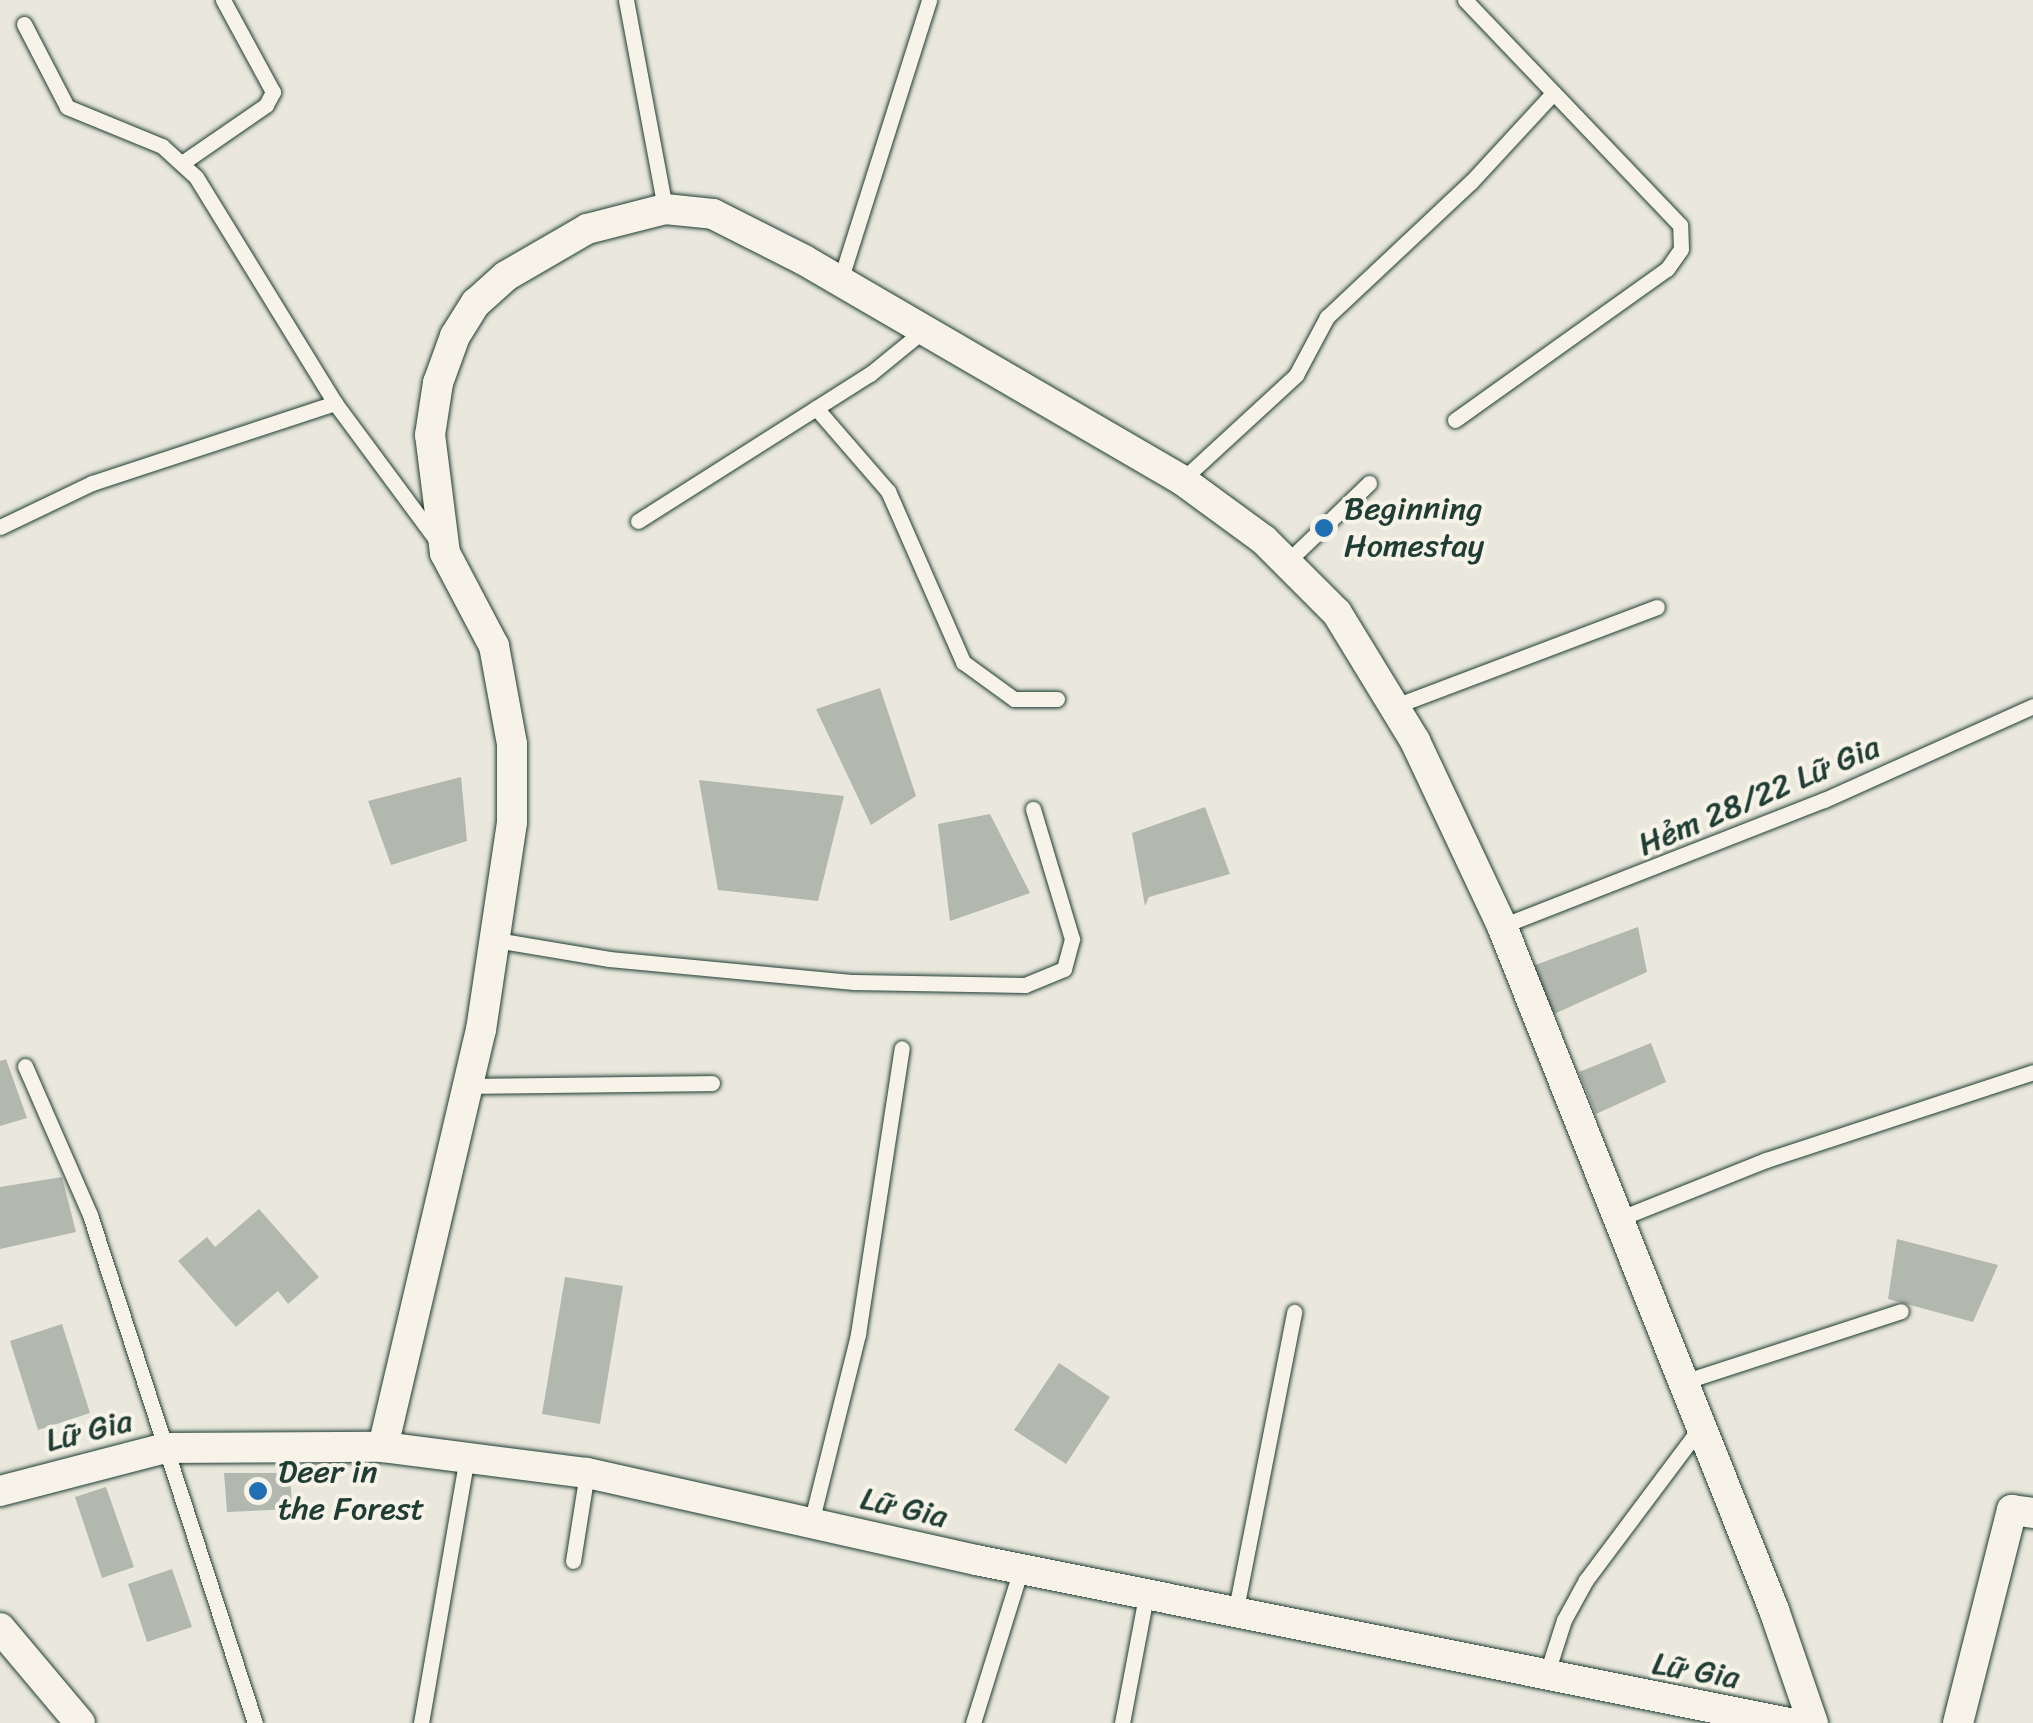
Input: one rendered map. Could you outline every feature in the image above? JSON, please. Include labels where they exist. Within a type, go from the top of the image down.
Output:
[{"type":"street","points":[[383,1446],[469,1086],[496,940],[512,822],[512,744],[494,646],[445,553],[430,436],[438,383],[455,336],[476,302],[506,276],[587,229],[665,210],[712,214],[840,281],[1182,480],[1287,562],[1337,613],[1395,706],[1502,926],[1813,1723]]},
{"type":"street","name":"Lữ Gia","points":[[0,1490],[165,1448],[383,1446],[587,1473],[1020,1570],[1789,1723]]},
{"type":"street","points":[[1958,1723],[2012,1510],[2033,1513]]},
{"type":"street","points":[[0,1628],[80,1723]]},
{"type":"lane","points":[[182,163],[266,105],[272,92],[223,0]]},
{"type":"lane","points":[[626,0],[665,210]]},
{"type":"lane","points":[[840,281],[929,0]]},
{"type":"lane","points":[[1455,420],[1667,269],[1681,249],[1680,225],[1464,0]]},
{"type":"lane","points":[[24,24],[67,106],[140,135],[182,163],[336,403],[445,553]]},
{"type":"lane","points":[[1182,480],[1296,375],[1327,316],[1471,182],[1553,93]]},
{"type":"lane","points":[[638,521],[816,408],[924,330]]},
{"type":"lane","points":[[0,526],[106,478],[336,403]]},
{"type":"lane","points":[[816,408],[888,491],[963,662],[1014,699],[1058,699]]},
{"type":"lane","points":[[1287,562],[1369,482]]},
{"type":"lane","points":[[1395,706],[1657,607]]},
{"type":"lane","name":"Hẻm 28/22 Lữ Gia","points":[[1502,926],[1770,823],[2033,706]]},
{"type":"lane","points":[[496,940],[608,959],[854,982],[1025,984],[1064,969],[1072,938],[1033,809]]},
{"type":"lane","points":[[811,1524],[858,1334],[902,1048]]},
{"type":"lane","points":[[25,1066],[90,1215],[254,1723]]},
{"type":"lane","points":[[1616,1220],[1766,1160],[2033,1072]]},
{"type":"lane","points":[[469,1086],[712,1083]]},
{"type":"lane","points":[[1683,1382],[1900,1311]]},
{"type":"lane","points":[[1235,1614],[1294,1312]]},
{"type":"lane","points":[[1546,1676],[1564,1620],[1586,1580],[1699,1429]]},
{"type":"lane","points":[[421,1723],[466,1458]]},
{"type":"lane","points":[[572,1561],[587,1473]]},
{"type":"lane","points":[[973,1723],[1020,1570]]},
{"type":"lane","points":[[1122,1723],[1146,1596]]},
{"type":"building","points":[[880,688],[916,796],[871,825],[816,709]]},
{"type":"building","points":[[461,777],[467,841],[391,865],[368,801]]},
{"type":"building","points":[[699,780],[844,796],[818,901],[718,890]]},
{"type":"building","points":[[1205,807],[1230,874],[1149,897],[1145,906],[1132,833]]},
{"type":"building","points":[[990,814],[1030,893],[950,921],[938,824]]},
{"type":"building","points":[[1638,927],[1647,972],[1554,1014],[1530,967]]},
{"type":"building","points":[[1651,1043],[1666,1082],[1596,1114],[1579,1072]]},
{"type":"building","points":[[6,1059],[27,1118],[0,1126],[0,1061]]},
{"type":"building","points":[[62,1177],[76,1232],[0,1249],[0,1187]]},
{"type":"building","points":[[259,1209],[319,1277],[288,1304],[278,1291],[236,1327],[178,1261],[207,1237],[215,1247]]},
{"type":"building","points":[[1897,1239],[1998,1265],[1973,1322],[1888,1299]]},
{"type":"building","points":[[565,1277],[623,1286],[600,1424],[542,1414]]},
{"type":"building","points":[[62,1324],[90,1413],[38,1430],[10,1341]]},
{"type":"building","points":[[1059,1363],[1110,1397],[1066,1464],[1014,1430]]},
{"type":"building","name":"Deer in the Forest","points":[[224,1473],[290,1473],[292,1509],[227,1512]]},
{"type":"building","points":[[106,1487],[134,1567],[102,1578],[75,1497]]},
{"type":"building","points":[[172,1569],[192,1627],[147,1642],[128,1584]]},
{"type":"place","name":"Beginning Homestay","points":[[1324,528]]},
{"type":"place","name":"Deer in the Forest","points":[[258,1491]]}]
